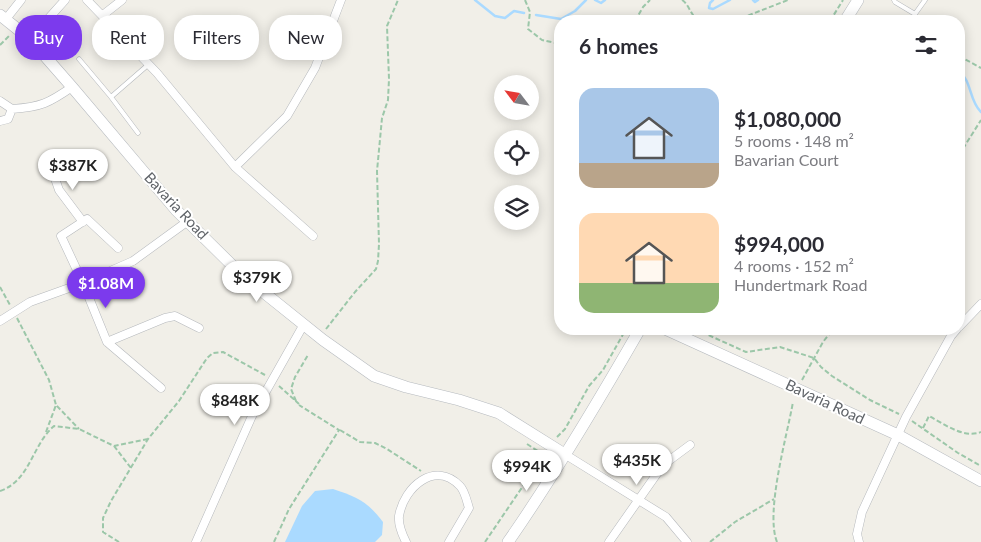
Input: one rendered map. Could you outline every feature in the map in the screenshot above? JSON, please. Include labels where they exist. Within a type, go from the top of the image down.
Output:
[{"type":"street","points":[[3,17],[21,0]]},
{"type":"street","points":[[52,15],[65,0]]},
{"type":"street","points":[[87,0],[103,15]]},
{"type":"street","points":[[105,15],[122,0]]},
{"type":"street","points":[[235,167],[287,116],[315,68],[341,0]]},
{"type":"street","points":[[849,15],[858,0]]},
{"type":"street","name":"Bavaria Road","points":[[3,17],[15,27]]},
{"type":"street","name":"Bavaria Road","points":[[48,60],[176,210],[242,275],[304,324],[374,376],[499,413],[566,455]]},
{"type":"street","points":[[145,60],[235,167],[313,236]]},
{"type":"street","points":[[0,101],[12,109],[35,108],[53,101],[72,87]]},
{"type":"street","points":[[0,121],[8,119],[12,109]]},
{"type":"street","points":[[50,167],[59,190],[83,222]]},
{"type":"street","points":[[118,248],[87,219],[61,236],[107,342],[162,388]]},
{"type":"street","points":[[0,321],[30,302],[83,283],[134,261],[188,221]]},
{"type":"street","points":[[965,321],[981,304]]},
{"type":"street","points":[[107,342],[165,318],[176,316],[199,328]]},
{"type":"street","points":[[196,542],[252,416],[304,324]]},
{"type":"street","points":[[508,542],[566,455],[636,335]]},
{"type":"street","name":"Bavaria Road","points":[[678,335],[898,435],[981,481]]},
{"type":"street","points":[[859,542],[857,534],[862,512],[906,417],[952,335]]},
{"type":"street","points":[[609,542],[663,465],[690,445]]},
{"type":"street","points":[[566,455],[666,517],[687,542]]},
{"type":"street","points":[[406,542],[400,530],[399,516],[406,498],[414,485],[427,476],[447,477],[461,487],[469,508],[449,542]]},
{"type":"lane","points":[[894,0],[915,14],[925,0]]},
{"type":"lane","points":[[80,60],[138,133]]},
{"type":"lane","points":[[111,97],[149,64]]},
{"type":"path","points":[[325,331],[355,292],[376,269],[378,261],[380,244],[377,171],[382,118],[388,93],[387,26],[398,0]]},
{"type":"path","points":[[525,0],[530,12],[528,29],[542,40],[554,43]]},
{"type":"path","points":[[638,15],[642,7],[650,0]]},
{"type":"path","points":[[682,0],[686,2],[691,15]]},
{"type":"path","points":[[749,15],[788,0]]},
{"type":"path","points":[[834,15],[843,0]]},
{"type":"path","points":[[0,44],[12,34]]},
{"type":"path","points":[[965,59],[981,68]]},
{"type":"path","points":[[965,145],[980,121]]},
{"type":"path","points":[[0,287],[49,380],[56,405],[80,430]]},
{"type":"path","points":[[485,542],[544,455],[565,429],[590,386],[603,370],[623,335]]},
{"type":"path","points":[[708,335],[746,352],[780,347],[814,358],[832,376],[870,400],[906,417],[958,453],[981,466]]},
{"type":"path","points":[[800,382],[830,335]]},
{"type":"path","points":[[119,542],[103,532],[103,518],[111,500],[148,439],[178,401],[207,358],[213,353],[223,352],[272,380],[299,404],[351,438],[360,442],[376,443],[387,448],[427,476]]},
{"type":"path","points":[[299,404],[291,389],[295,377],[308,355]]},
{"type":"path","points":[[777,542],[773,532],[774,499],[793,402]]},
{"type":"path","points":[[0,491],[15,484],[23,476],[46,434],[56,405]]},
{"type":"path","points":[[923,428],[929,416],[965,433],[975,434],[981,432]]},
{"type":"path","points":[[46,434],[54,426],[80,430],[114,446],[131,468]]},
{"type":"path","points":[[274,542],[289,509],[339,430]]},
{"type":"path","points":[[114,446],[148,439]]},
{"type":"path","points":[[527,444],[544,455]]},
{"type":"path","points":[[710,542],[735,522],[774,499]]},
{"type":"water","points":[[333,489],[367,505],[383,522],[382,535],[375,542],[285,542],[302,506],[315,491]]},
{"type":"waterway","points":[[475,0],[495,16],[505,18],[514,11],[524,13]]},
{"type":"waterway","points":[[568,15],[586,0]]},
{"type":"waterway","points":[[595,0],[601,3],[605,0]]},
{"type":"waterway","points":[[713,0],[709,8],[713,9],[730,0]]},
{"type":"waterway","points":[[753,0],[755,2],[758,0]]},
{"type":"waterway","points":[[536,15],[554,18]]},
{"type":"waterway","points":[[965,78],[974,102],[981,112]]}]
